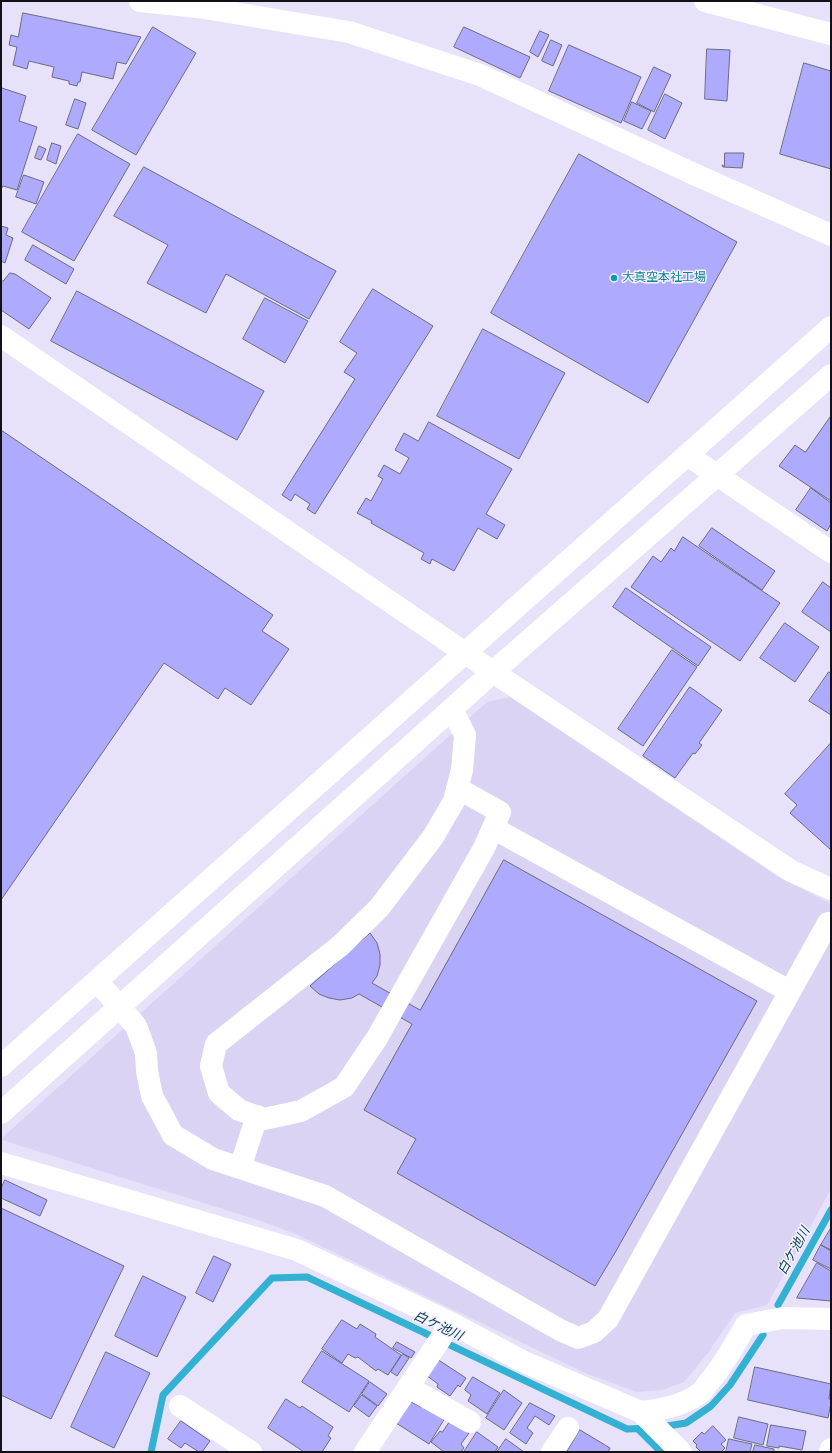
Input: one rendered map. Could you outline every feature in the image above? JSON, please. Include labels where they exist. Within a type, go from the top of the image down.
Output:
[{"type":"street","points":[[140,1],[198,7],[349,32],[480,75],[696,175],[831,235]]},
{"type":"street","points":[[705,1],[831,34]]},
{"type":"street","points":[[1,1066],[831,327]]},
{"type":"street","points":[[1,336],[493,672],[791,871],[831,889]]},
{"type":"street","points":[[1,1113],[493,672],[831,375]]},
{"type":"street","points":[[687,455],[831,552]]},
{"type":"street","points":[[452,709],[465,735],[462,770],[457,788],[454,801],[433,838],[379,908],[340,946],[216,1044],[211,1066],[219,1093],[239,1110],[264,1119],[302,1111],[344,1087],[377,1038],[484,848],[500,812],[457,788]]},
{"type":"street","points":[[493,828],[790,991]]},
{"type":"street","points":[[97,981],[136,1026],[146,1053],[147,1071],[152,1096],[173,1135],[213,1159],[325,1196],[560,1330],[578,1338],[594,1332],[608,1320],[828,923]]},
{"type":"street","points":[[240,1168],[257,1116]]},
{"type":"street","points":[[1,1163],[297,1250],[451,1323],[522,1361],[641,1412],[682,1452]]},
{"type":"street","points":[[641,1412],[657,1411],[674,1407],[700,1393],[721,1369],[746,1325],[783,1318],[831,1319]]},
{"type":"street","points":[[365,1452],[451,1323]]},
{"type":"street","points":[[408,1387],[470,1422]]},
{"type":"street","points":[[180,1406],[251,1452]]},
{"type":"street","points":[[552,1452],[568,1428]]},
{"type":"shaded area","points":[[510,697],[777,876],[831,904],[831,1189],[767,1305],[735,1313],[708,1353],[684,1382],[662,1390],[637,1392],[585,1373],[296,1234],[258,1220],[2,1140],[4,1136],[487,702]]},
{"type":"building","points":[[23,13],[141,37],[126,64],[117,62],[113,79],[82,72],[80,82],[78,82],[77,86],[69,84],[69,81],[52,77],[54,67],[29,61],[27,69],[13,65],[17,47],[9,45],[11,35],[18,37]]},
{"type":"building","points":[[153,27],[196,53],[136,155],[92,130]]},
{"type":"building","points":[[464,27],[530,57],[520,78],[454,47]]},
{"type":"building","points":[[540,31],[549,35],[538,57],[530,52]]},
{"type":"building","points":[[551,40],[562,45],[553,66],[542,61]]},
{"type":"building","points":[[569,45],[641,77],[621,123],[549,91]]},
{"type":"building","points":[[707,49],[730,50],[727,101],[705,99]]},
{"type":"building","points":[[804,63],[831,71],[831,169],[780,154]]},
{"type":"building","points":[[654,67],[671,75],[654,112],[637,103]]},
{"type":"building","points":[[2,88],[26,96],[19,121],[37,127],[17,190],[3,186],[1,189]]},
{"type":"building","points":[[665,94],[682,103],[665,139],[648,130]]},
{"type":"building","points":[[75,99],[86,103],[78,129],[66,125]]},
{"type":"building","points":[[632,102],[651,111],[642,129],[624,121]]},
{"type":"building","points":[[78,134],[130,164],[74,261],[22,232]]},
{"type":"building","points":[[52,143],[61,146],[56,164],[47,160]]},
{"type":"building","points":[[39,146],[46,149],[41,160],[35,158]]},
{"type":"building","points":[[725,153],[744,153],[742,168],[723,167],[722,165],[724,166]]},
{"type":"building","name":"大真空本社工場","points":[[579,154],[737,242],[648,403],[491,313]]},
{"type":"building","points":[[144,167],[336,271],[309,319],[226,274],[206,313],[147,283],[168,245],[114,216]]},
{"type":"building","points":[[24,175],[44,182],[36,204],[16,197]]},
{"type":"building","points":[[1,226],[8,228],[6,235],[13,238],[5,263],[1,261]]},
{"type":"building","points":[[33,245],[74,269],[66,284],[25,260]]},
{"type":"building","points":[[10,273],[15,274],[51,298],[29,329],[1,310],[1,281],[3,281]]},
{"type":"building","points":[[373,289],[433,326],[315,514],[307,509],[310,504],[295,494],[291,501],[282,495],[355,379],[344,372],[357,353],[340,342]]},
{"type":"building","points":[[77,291],[264,391],[237,440],[51,341]]},
{"type":"building","points":[[265,298],[308,321],[285,363],[243,339]]},
{"type":"building","points":[[483,329],[565,373],[519,459],[437,416]]},
{"type":"building","points":[[831,416],[831,501],[779,466],[795,445],[805,452]]},
{"type":"building","points":[[429,422],[512,469],[486,514],[505,525],[497,539],[478,528],[454,571],[432,559],[430,564],[421,559],[424,553],[371,523],[372,521],[357,513],[366,498],[371,501],[383,479],[378,476],[384,465],[400,474],[409,458],[395,450],[404,433],[418,441]]},
{"type":"building","points":[[1,430],[273,615],[262,631],[289,649],[251,705],[225,688],[218,699],[164,663],[1,900]]},
{"type":"building","points":[[811,488],[831,503],[831,524],[827,531],[796,510]]},
{"type":"building","points":[[712,528],[775,571],[762,590],[699,546]]},
{"type":"building","points":[[683,537],[780,603],[740,661],[631,587],[653,556],[661,562],[671,548],[674,551]]},
{"type":"building","points":[[823,582],[831,588],[831,632],[802,612]]},
{"type":"building","points":[[626,588],[711,647],[698,666],[613,607]]},
{"type":"building","points":[[785,623],[819,647],[795,682],[760,658]]},
{"type":"building","points":[[672,650],[697,667],[643,746],[618,729]]},
{"type":"building","points":[[829,672],[831,674],[831,715],[809,701]]},
{"type":"building","points":[[690,687],[722,710],[699,743],[702,745],[695,754],[693,753],[675,778],[643,756]]},
{"type":"building","points":[[831,743],[831,850],[790,813],[797,805],[785,794]]},
{"type":"building","points":[[504,860],[757,1001],[595,1286],[397,1173],[416,1139],[364,1110],[412,1024],[359,994],[352,998],[340,1000],[319,994],[310,986],[370,933],[377,943],[380,954],[380,965],[377,976],[372,983],[420,1010]]},
{"type":"building","points":[[5,1180],[47,1200],[40,1216],[1,1198],[1,1189]]},
{"type":"building","points":[[1,1208],[124,1266],[51,1419],[1,1395]]},
{"type":"building","points":[[831,1228],[831,1250],[821,1245]]},
{"type":"building","points":[[821,1245],[831,1251],[831,1269],[813,1260]]},
{"type":"building","points":[[214,1256],[231,1264],[213,1302],[196,1293]]},
{"type":"building","points":[[817,1263],[831,1271],[831,1301],[797,1298]]},
{"type":"building","points":[[143,1276],[186,1297],[157,1357],[115,1336]]},
{"type":"building","points":[[342,1320],[357,1329],[360,1324],[376,1334],[375,1337],[401,1355],[388,1375],[378,1369],[376,1371],[358,1357],[355,1358],[348,1354],[342,1363],[322,1349]]},
{"type":"building","points":[[397,1342],[415,1352],[411,1358],[393,1348]]},
{"type":"building","points":[[322,1351],[369,1381],[349,1412],[302,1382]]},
{"type":"building","points":[[106,1352],[150,1373],[114,1448],[71,1427]]},
{"type":"building","points":[[403,1354],[409,1358],[397,1376],[391,1372]]},
{"type":"building","points":[[437,1359],[466,1378],[460,1387],[458,1385],[450,1396],[437,1387],[438,1384],[426,1375]]},
{"type":"building","points":[[755,1367],[831,1384],[829,1399],[831,1399],[831,1403],[828,1418],[748,1400]]},
{"type":"building","points":[[473,1377],[500,1393],[487,1414],[468,1401],[471,1395],[465,1390]]},
{"type":"building","points":[[370,1382],[387,1394],[378,1406],[362,1394]]},
{"type":"building","points":[[504,1390],[522,1403],[504,1430],[486,1418]]},
{"type":"building","points":[[362,1395],[377,1406],[369,1417],[354,1406]]},
{"type":"building","points":[[286,1399],[300,1408],[302,1406],[333,1427],[328,1436],[331,1438],[322,1452],[304,1452],[268,1428]]},
{"type":"building","points":[[409,1401],[421,1407],[423,1405],[445,1418],[429,1444],[396,1423]]},
{"type":"building","points":[[530,1403],[555,1416],[549,1425],[535,1416],[527,1428],[533,1433],[526,1444],[510,1433]]},
{"type":"building","points":[[739,1417],[768,1424],[763,1445],[734,1438]]},
{"type":"building","points":[[451,1420],[469,1433],[461,1444],[464,1448],[461,1452],[444,1452],[431,1442],[440,1431],[442,1432]]},
{"type":"building","points":[[181,1421],[210,1441],[202,1452],[199,1452],[185,1443],[181,1448],[168,1439]]},
{"type":"building","points":[[771,1425],[806,1431],[802,1450],[779,1446],[779,1448],[767,1446]]},
{"type":"building","points":[[713,1426],[726,1440],[721,1444],[725,1448],[721,1452],[701,1452],[693,1441],[702,1432],[704,1434]]},
{"type":"building","points":[[580,1430],[610,1448],[608,1452],[567,1452]]},
{"type":"building","points":[[477,1432],[498,1447],[495,1452],[464,1452]]},
{"type":"building","points":[[506,1439],[524,1452],[497,1452]]},
{"type":"building","points":[[729,1439],[752,1444],[750,1452],[726,1452]]},
{"type":"building","points":[[755,1445],[774,1449],[774,1452],[753,1452]]},
{"type":"waterway","name":"白ケ池川","points":[[778,1305],[831,1210]]},
{"type":"waterway","name":"白ケ池川","points":[[151,1452],[163,1395],[272,1278],[307,1277],[627,1429],[651,1428]]},
{"type":"waterway","name":"白ケ池川","points":[[661,1427],[686,1423],[711,1406],[730,1385],[763,1335]]},
{"type":"waterway","points":[[638,1429],[661,1452]]},
{"type":"place","name":"大真空本社工場","points":[[614,278]]}]
